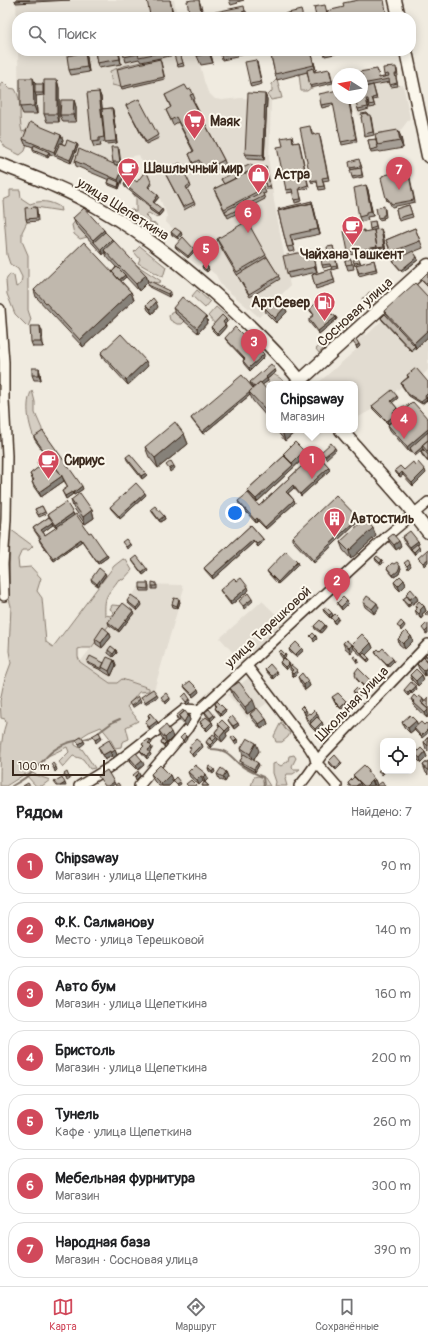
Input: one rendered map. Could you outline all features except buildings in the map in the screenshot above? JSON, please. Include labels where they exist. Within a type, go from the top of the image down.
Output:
[{"type":"main road","points":[[395,0],[398,12]]},
{"type":"main road","points":[[407,56],[428,156]]},
{"type":"main road","name":"улица Щепеткина","points":[[0,164],[43,180],[76,196],[97,207],[154,243],[204,284],[259,334],[301,381]]},
{"type":"main road","name":"Сосновая улица","points":[[303,381],[428,265]]},
{"type":"main road","points":[[344,433],[428,532]]},
{"type":"street","points":[[0,309],[8,456],[3,564],[4,596]]},
{"type":"street","name":"улица Терешковой","points":[[139,786],[188,728],[199,710],[387,536],[428,502]]},
{"type":"street","name":"Школьная улица","points":[[300,786],[309,776],[316,762],[428,644]]},
{"type":"street","points":[[247,666],[309,747],[316,762],[337,786]]},
{"type":"street","points":[[79,786],[113,765],[185,709],[199,710]]},
{"type":"shaded area","points":[[16,0],[174,0],[176,12],[16,12]]},
{"type":"shaded area","points":[[18,56],[198,56],[208,92],[215,99],[222,100],[241,98],[271,100],[269,163],[274,201],[290,286],[259,317],[221,285],[216,275],[201,263],[198,266],[176,248],[179,244],[177,241],[178,239],[172,235],[175,231],[166,222],[167,216],[159,197],[149,189],[152,184],[139,155],[123,158],[124,168],[117,170],[125,173],[120,185],[19,140]]},
{"type":"shaded area","points":[[159,58],[161,62],[121,87],[112,85],[110,71],[123,66]]},
{"type":"shaded area","points":[[307,72],[311,88],[307,91],[301,91],[299,74]]},
{"type":"shaded area","points":[[277,79],[282,98],[271,100],[268,95],[272,91],[272,84]]},
{"type":"shaded area","points":[[390,81],[392,87],[403,85],[410,118],[400,131],[365,137],[361,120],[353,104],[368,104],[368,86]]},
{"type":"shaded area","points":[[3,82],[9,88],[15,89],[19,99],[22,132],[31,129],[25,151],[20,155],[6,148],[0,140],[0,84]]},
{"type":"shaded area","points":[[10,190],[20,190],[21,198],[30,204],[49,202],[60,207],[61,211],[36,207],[26,208],[27,222],[22,232],[22,241],[28,255],[28,310],[31,319],[28,327],[15,314],[7,294],[6,280],[10,274],[14,276],[16,287],[21,284],[22,277],[18,269],[10,264],[7,255],[3,200],[10,197]]},
{"type":"shaded area","points":[[132,192],[151,207],[150,210],[159,216],[155,217],[149,213],[145,215],[150,220],[150,223],[156,224],[157,228],[154,232],[134,221],[127,215],[125,211],[131,209],[136,212],[136,198]]},
{"type":"shaded area","points":[[81,214],[87,237],[80,239],[74,234],[72,225]]},
{"type":"shaded area","points":[[140,246],[166,267],[163,277],[138,263],[140,259],[134,252]]},
{"type":"shaded area","points":[[135,264],[161,281],[158,283],[148,281]]},
{"type":"shaded area","points":[[428,275],[428,370],[422,376],[410,380],[373,409],[358,417],[358,381],[320,381],[357,349],[354,344],[364,334],[367,335]]},
{"type":"shaded area","points":[[197,290],[210,302],[205,308],[192,296]]},
{"type":"shaded area","points":[[381,290],[382,294],[372,305],[367,306],[363,302],[362,298],[369,292],[375,293]]},
{"type":"shaded area","points":[[216,307],[230,319],[227,322],[223,318],[216,325],[208,316]]},
{"type":"shaded area","points":[[176,311],[185,321],[182,324],[177,324],[170,320],[169,316],[171,312]]},
{"type":"shaded area","points":[[344,325],[347,329],[319,353],[316,349]]},
{"type":"shaded area","points":[[273,374],[283,381],[268,381],[267,379]]},
{"type":"shaded area","points":[[32,390],[35,402],[35,413],[42,429],[42,435],[35,440],[28,415],[28,402]]},
{"type":"shaded area","points":[[10,529],[33,546],[29,550],[22,550],[18,559],[19,568],[31,567],[41,578],[37,591],[42,598],[46,642],[53,647],[114,566],[123,559],[126,560],[132,570],[123,580],[119,579],[108,595],[105,603],[105,615],[111,616],[114,612],[110,609],[112,605],[124,606],[91,648],[78,649],[78,657],[80,662],[110,683],[117,683],[122,679],[149,688],[149,691],[139,692],[127,707],[138,721],[126,727],[129,739],[122,742],[121,747],[115,748],[101,727],[89,732],[75,741],[75,745],[82,749],[95,768],[90,769],[83,759],[73,756],[63,767],[59,762],[69,752],[67,747],[48,756],[30,771],[50,780],[42,786],[36,786],[25,774],[6,786],[0,786],[1,745],[6,723],[5,719],[1,718],[0,701],[4,682],[11,663],[9,651],[11,606],[9,599]]},
{"type":"shaded area","points":[[141,584],[181,585],[184,588],[154,690],[145,695],[122,683],[110,683],[80,662]]},
{"type":"shaded area","points":[[262,601],[283,621],[282,628],[242,663],[220,638]]},
{"type":"shaded area","points":[[248,678],[267,703],[247,718],[228,695]]},
{"type":"shaded area","points":[[281,722],[285,729],[290,733],[282,742],[276,742],[274,736]]},
{"type":"shaded area","points":[[294,755],[296,758],[292,766],[293,769],[300,769],[293,774],[287,774],[285,779],[287,786],[275,786],[276,782],[273,773],[273,764],[276,763],[281,766],[288,761],[289,756]]},
{"type":"shaded area","points":[[258,776],[265,778],[270,786],[251,786],[254,777]]},
{"type":"waterway","points":[[98,733],[113,722],[120,719]]},
{"type":"waterway","points":[[12,786],[37,768],[49,754],[59,746],[94,736]]},
{"type":"waterway","points":[[208,747],[226,753],[243,767],[263,777],[264,786]]},
{"type":"place","name":"Маяк","points":[[194,140]]},
{"type":"place","name":"Шашлычный мир","points":[[128,188]]},
{"type":"place","name":"Народная база","points":[[399,190]]},
{"type":"place","name":"Астра","points":[[259,194]]},
{"type":"place","name":"Мебельная фурнитура","points":[[248,233]]},
{"type":"place","name":"Чайхана Ташкент","points":[[352,246]]},
{"type":"place","name":"Тунель","points":[[206,269]]},
{"type":"place","name":"АртСевер","points":[[325,322]]},
{"type":"place","name":"Авто бум","points":[[254,362]]},
{"type":"place","name":"Бристоль","points":[[404,439]]},
{"type":"place","name":"Chipsaway","points":[[312,479]]},
{"type":"place","name":"Сириус","points":[[48,480]]},
{"type":"place","name":"Автостиль","points":[[334,538]]},
{"type":"place","name":"Ф.К. Салманову","points":[[337,601]]}]
